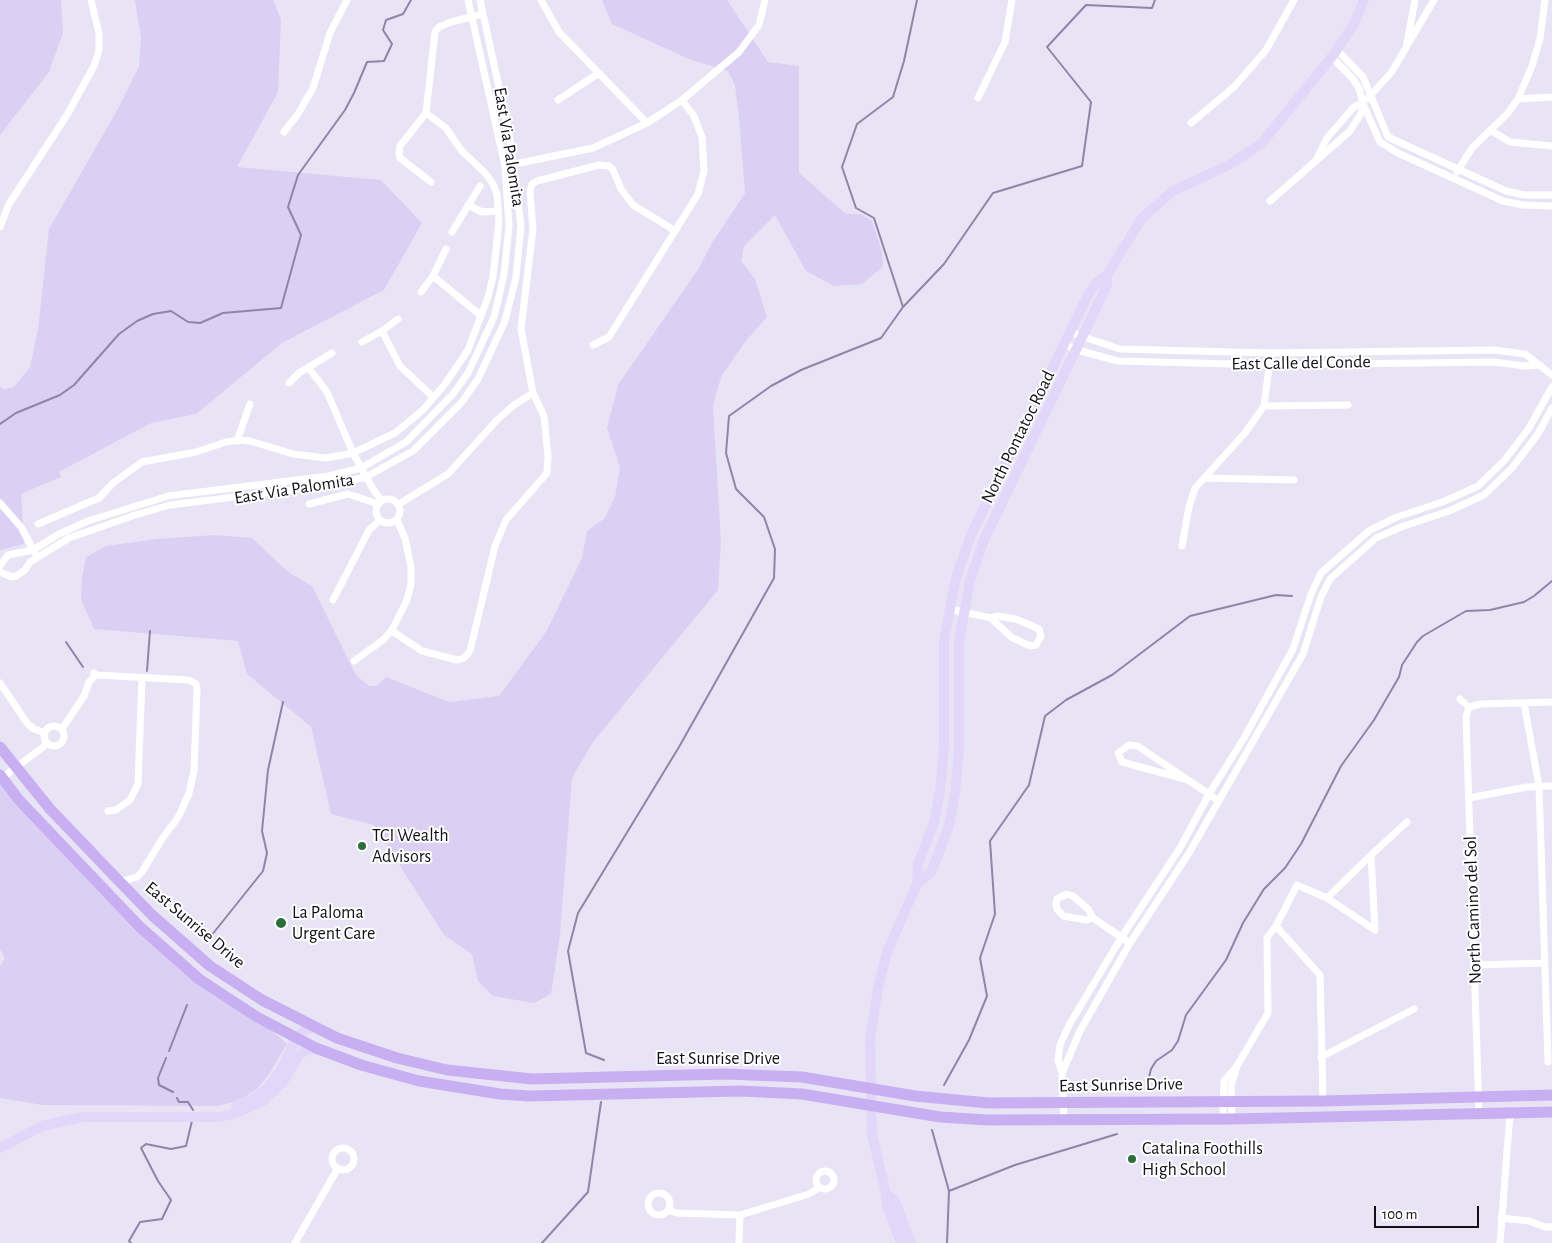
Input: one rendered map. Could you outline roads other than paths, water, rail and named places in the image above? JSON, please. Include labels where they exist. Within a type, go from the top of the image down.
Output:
[{"type":"main road","name":"East Sunrise Drive","points":[[0,747],[15,768],[50,809],[152,915],[210,966],[262,1000],[314,1027],[397,1058],[447,1070],[502,1078],[559,1079],[725,1074],[775,1075],[871,1087],[947,1100],[1063,1103],[1322,1101],[1552,1095]]},
{"type":"main road","name":"East Sunrise Drive","points":[[1,776],[19,800],[140,927],[173,958],[225,997],[256,1017],[316,1048],[361,1065],[419,1081],[500,1094],[556,1096],[741,1091],[802,1094],[940,1117],[1227,1119],[1552,1112]]},
{"type":"main road","points":[[140,927],[152,915]]},
{"type":"main road","points":[[500,1094],[502,1078]]},
{"type":"street","points":[[0,227],[9,204],[66,115],[94,66],[99,50],[99,33],[91,0]]},
{"type":"street","points":[[284,132],[298,114],[313,88],[330,33],[347,0]]},
{"type":"street","name":"East Via Palomita","points":[[0,566],[8,555],[33,550],[59,534],[88,521],[168,496],[329,476],[361,468],[406,442],[423,427],[453,394],[472,365],[494,317],[504,275],[509,226],[505,166],[468,0]]},
{"type":"street","name":"East Via Palomita","points":[[0,572],[12,577],[16,576],[25,570],[30,562],[69,538],[170,505],[321,486],[366,477],[413,451],[431,436],[462,402],[482,371],[506,321],[516,277],[521,226],[514,164],[502,96],[480,0]]},
{"type":"street","points":[[541,0],[559,32],[647,123]]},
{"type":"street","points":[[505,166],[593,148],[647,123],[682,100],[739,52],[759,25],[765,0]]},
{"type":"street","points":[[978,98],[1005,42],[1012,0]]},
{"type":"street","points":[[1191,123],[1234,87],[1266,50],[1294,0]]},
{"type":"street","name":"North Pontatoc Road","points":[[902,1243],[887,1206],[886,1194],[874,1149],[870,1038],[878,988],[887,952],[917,884],[918,864],[934,822],[940,791],[944,748],[944,640],[956,578],[971,535],[1069,332],[1092,289],[1107,275],[1129,236],[1154,206],[1173,191],[1231,164],[1262,143],[1334,54],[1354,24],[1364,0]]},
{"type":"street","points":[[1406,48],[1415,0]]},
{"type":"street","points":[[1317,158],[1327,138],[1354,107],[1363,103],[1391,72],[1434,0]]},
{"type":"street","points":[[1453,179],[1472,148],[1507,114],[1518,99],[1532,66],[1540,39],[1544,0]]},
{"type":"street","points":[[430,182],[398,154],[400,146],[426,113],[435,32],[439,27],[483,14]]},
{"type":"street","points":[[1334,54],[1364,78],[1388,137],[1506,191],[1524,195],[1552,195]]},
{"type":"street","points":[[1334,54],[1354,79],[1380,142],[1398,153],[1503,201],[1523,205],[1552,206]]},
{"type":"street","points":[[558,100],[599,73]]},
{"type":"street","points":[[1518,99],[1552,97]]},
{"type":"street","points":[[593,345],[608,337],[698,194],[704,171],[702,137],[694,116],[682,100]]},
{"type":"street","points":[[1270,201],[1317,158],[1334,147],[1350,131],[1362,112],[1363,103]]},
{"type":"street","points":[[38,524],[99,498],[113,483],[142,462],[196,452],[226,442],[237,441],[250,441],[309,457],[326,458],[353,453],[395,433],[423,410],[468,350],[488,297],[493,277],[499,222],[497,194],[486,174],[461,150],[446,128],[426,113]]},
{"type":"street","points":[[1490,130],[1510,142],[1552,146]]},
{"type":"street","points":[[392,631],[422,651],[457,660],[465,660],[470,651],[499,537],[506,520],[547,473],[548,456],[544,416],[533,393],[521,329],[533,229],[530,188],[534,182],[607,163],[613,170],[621,190],[634,205],[674,230]]},
{"type":"street","points":[[452,232],[480,186]]},
{"type":"street","points":[[468,205],[482,212],[498,211]]},
{"type":"street","points":[[421,292],[434,276],[446,248]]},
{"type":"street","name":"North Pontatoc Road","points":[[917,884],[931,872],[940,850],[955,793],[959,749],[960,641],[963,612],[970,581],[984,540],[1077,350],[1107,284],[1107,275]]},
{"type":"street","points":[[434,276],[480,315]]},
{"type":"street","points":[[362,342],[382,331],[398,318]]},
{"type":"street","points":[[382,331],[400,366],[433,397]]},
{"type":"street","name":"East Calle del Conde","points":[[1069,332],[1082,338],[1120,349],[1271,353],[1494,350],[1525,354],[1552,375]]},
{"type":"street","name":"East Calle del Conde","points":[[1064,344],[1077,350],[1118,361],[1270,365],[1399,362],[1493,362],[1526,366],[1540,365]]},
{"type":"street","points":[[1399,350],[1399,362]]},
{"type":"street","points":[[289,383],[308,367],[332,353]]},
{"type":"street","points":[[1182,546],[1189,507],[1195,488],[1245,434],[1264,406],[1271,353]]},
{"type":"street","points":[[308,367],[328,392],[353,453],[379,502],[376,512],[380,520],[387,523],[397,520]]},
{"type":"street","points":[[1064,1119],[1062,1073],[1058,1060],[1060,1045],[1068,1025],[1121,938],[1180,848],[1209,794],[1244,738],[1293,649],[1310,594],[1321,573],[1370,530],[1397,517],[1445,502],[1478,486],[1504,461],[1529,428],[1552,387]]},
{"type":"street","points":[[399,504],[448,474],[497,420],[514,405],[533,393]]},
{"type":"street","points":[[237,441],[250,404]]},
{"type":"street","points":[[1264,406],[1348,405]]},
{"type":"street","points":[[1062,1073],[1080,1031],[1130,943],[1189,853],[1217,800],[1253,744],[1303,654],[1320,597],[1330,579],[1376,538],[1401,527],[1449,511],[1484,495],[1512,468],[1538,434],[1552,408]]},
{"type":"street","points":[[1205,478],[1294,480]]},
{"type":"street","points":[[309,504],[348,494],[379,502],[389,498],[399,504],[401,510],[397,520],[409,550],[411,584],[407,600],[392,631],[354,661]]},
{"type":"street","points":[[0,503],[21,528],[38,557]]},
{"type":"street","points":[[333,600],[369,530],[380,520]]},
{"type":"street","points":[[950,609],[992,618],[997,616],[1030,623],[1040,629],[1041,636],[1036,645],[1030,646],[1011,637],[992,618]]},
{"type":"street","points":[[1,776],[47,744],[57,746],[63,742],[62,729],[95,674],[190,680],[196,684],[194,771],[189,793],[179,816],[162,839],[142,872],[137,878],[120,882]]},
{"type":"street","points":[[108,811],[124,806],[134,796],[138,784],[142,678]]},
{"type":"street","points":[[0,683],[27,723],[34,729],[45,733]]},
{"type":"street","points":[[1460,700],[1469,707],[1481,704],[1552,702]]},
{"type":"street","points":[[1524,702],[1539,786],[1548,1062]]},
{"type":"street","name":"North Camino del Sol","points":[[1469,707],[1466,717],[1476,965],[1479,1113]]},
{"type":"street","points":[[45,733],[52,727],[62,729]]},
{"type":"street","points":[[45,733],[47,744]]},
{"type":"street","points":[[1188,780],[1122,762],[1118,753],[1129,745],[1138,746],[1209,794],[1217,800]]},
{"type":"street","points":[[1469,798],[1539,786],[1552,786]]},
{"type":"street","points":[[1327,898],[1407,822]]},
{"type":"street","points":[[1227,1119],[1227,1102],[1237,1066],[1268,1013],[1267,938],[1276,926],[1296,885],[1327,898],[1375,930],[1371,855]]},
{"type":"street","points":[[1093,918],[1087,920],[1063,916],[1056,904],[1058,899],[1067,894],[1073,896],[1088,909],[1093,918],[1130,943]]},
{"type":"street","points":[[1276,926],[1320,975],[1322,1101]]},
{"type":"street","points":[[1476,965],[1544,963]]},
{"type":"street","points":[[1321,1057],[1414,1009]]},
{"type":"street","points":[[190,1115],[235,1107],[256,1097],[267,1088],[281,1070],[296,1038],[305,1030],[314,1027]]},
{"type":"street","points":[[0,1148],[24,1134],[66,1120],[106,1116],[220,1116],[239,1112],[263,1101],[283,1082],[299,1055],[316,1048]]},
{"type":"street","points":[[1500,1243],[1510,1113]]},
{"type":"street","points":[[295,1243],[338,1168]]},
{"type":"street","points":[[668,1210],[677,1213],[740,1215],[809,1194],[819,1188]]},
{"type":"street","name":"North Pontatoc Road","points":[[886,1194],[895,1200],[911,1243]]},
{"type":"street","points":[[739,1243],[740,1215]]},
{"type":"street","points":[[1501,1218],[1529,1220],[1545,1227],[1552,1227]]},
{"type":"waterway","points":[[0,424],[16,413],[60,395],[74,385],[119,334],[137,321],[153,314],[171,311],[188,322],[200,323],[223,313],[281,308],[301,235],[288,207],[298,175],[345,110],[367,62],[384,61],[392,44],[383,30],[386,20],[403,14],[411,0]]},
{"type":"waterway","points":[[604,1060],[586,1053],[568,951],[578,913],[679,747],[774,578],[775,549],[764,517],[736,489],[726,453],[729,416],[771,386],[801,370],[881,338],[903,307],[874,218],[856,208],[842,167],[857,124],[893,97],[904,61],[917,0]]},
{"type":"waterway","points":[[903,307],[944,264],[993,193],[1082,166],[1091,102],[1047,47],[1086,5],[1152,8],[1155,0]]},
{"type":"waterway","points":[[1148,1081],[1151,1069],[1156,1061],[1172,1050],[1178,1041],[1186,1015],[1226,960],[1243,923],[1264,889],[1285,868],[1301,844],[1341,766],[1374,720],[1399,677],[1402,665],[1417,642],[1423,636],[1466,611],[1490,610],[1524,602],[1552,581]]},
{"type":"waterway","points":[[944,1085],[969,1040],[987,996],[980,958],[995,914],[990,841],[1029,785],[1045,716],[1066,700],[1112,675],[1190,616],[1276,595],[1292,596]]},
{"type":"waterway","points":[[147,671],[150,631]]},
{"type":"waterway","points":[[66,642],[83,667]]},
{"type":"waterway","points":[[207,941],[263,871],[267,853],[262,831],[268,770],[283,702]]},
{"type":"waterway","points":[[169,1051],[187,1005]]},
{"type":"waterway","points":[[166,1058],[158,1078],[159,1085],[173,1092]]},
{"type":"waterway","points":[[177,1098],[179,1102],[188,1102],[193,1110]]},
{"type":"waterway","points":[[542,1243],[588,1192],[601,1102]]},
{"type":"waterway","points":[[131,1243],[129,1241],[140,1222],[162,1219],[171,1200],[158,1181],[141,1148],[146,1144],[171,1149],[186,1146],[192,1121]]},
{"type":"waterway","points":[[932,1130],[949,1191],[947,1243]]},
{"type":"waterway","points":[[949,1191],[1015,1165],[1117,1134]]},
{"type":"place","name":"TCI Wealth Advisors","points":[[362,846]]},
{"type":"place","name":"La Paloma Urgent Care","points":[[281,923]]},
{"type":"place","name":"Catalina Foothills High School","points":[[1132,1159]]}]
